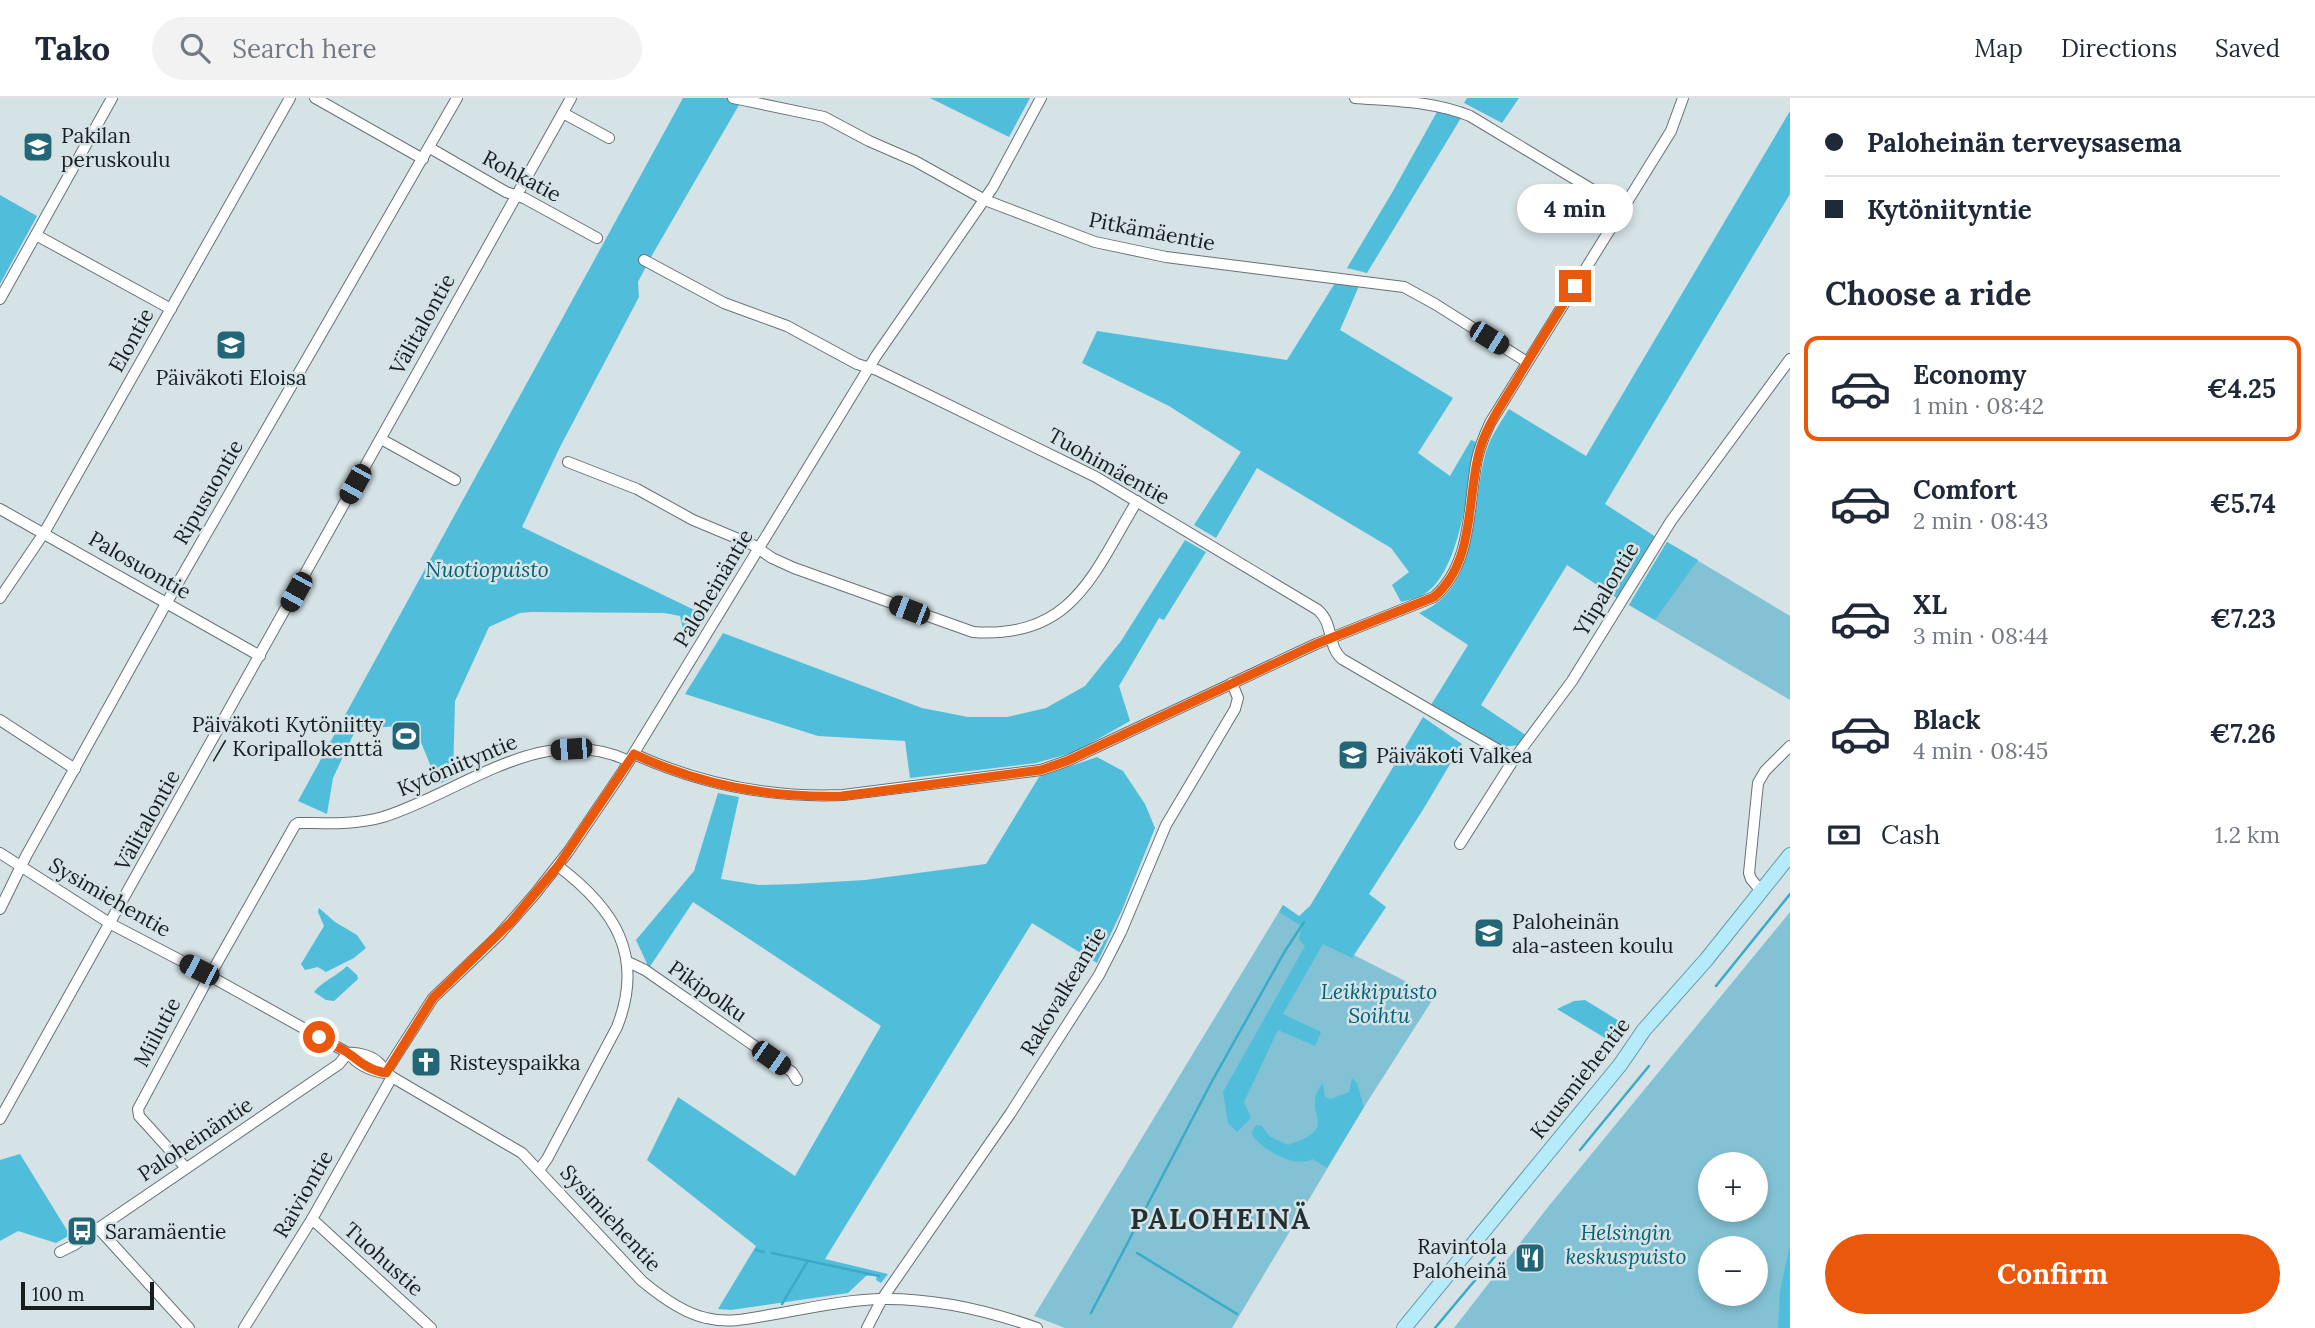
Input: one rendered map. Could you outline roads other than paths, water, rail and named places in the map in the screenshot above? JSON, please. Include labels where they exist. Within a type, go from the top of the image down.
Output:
[{"type":"main road","name":"Kuusmiehentie","points":[[1404,1328],[1620,1065],[1644,1030],[1679,992],[1790,855]]},
{"type":"street","points":[[0,299],[112,98]]},
{"type":"street","name":"Elontie","points":[[0,598],[44,533],[290,98]]},
{"type":"street","points":[[315,98],[423,159]]},
{"type":"street","name":"Ripusuontie","points":[[0,909],[167,603],[457,98]]},
{"type":"street","name":"Välitalontie","points":[[0,1119],[571,98]]},
{"type":"street","name":"Pitkämäentie","points":[[733,98],[824,117],[915,161],[985,200],[1096,242],[1166,257],[1404,287],[1527,362]]},
{"type":"street","name":"Paloheinäntie","points":[[389,1075],[433,998],[511,922],[558,866],[632,758],[869,368],[985,200],[1041,98]]},
{"type":"street","points":[[1355,98],[1438,105],[1453,109],[1479,121],[1623,208]]},
{"type":"street","name":"Kytöniityntie","points":[[298,823],[339,824],[382,817],[494,767],[538,752],[571,749],[598,750],[632,758],[732,787],[842,796],[1054,767],[1332,638],[1425,602],[1439,593],[1457,565],[1464,543],[1478,457],[1490,423],[1671,131],[1683,98]]},
{"type":"street","points":[[563,113],[609,138]]},
{"type":"street","name":"Rohkatie","points":[[430,148],[506,192],[597,238]]},
{"type":"street","points":[[36,235],[171,309]]},
{"type":"street","name":"Tuohimäentie","points":[[644,260],[715,298],[787,326],[857,364],[1055,456],[1137,501],[1318,610],[1326,619],[1336,654],[1342,659],[1514,759]]},
{"type":"street","name":"Ylipalontie","points":[[1460,844],[1514,759],[1572,681],[1671,521],[1790,359]]},
{"type":"street","points":[[381,439],[455,480]]},
{"type":"street","points":[[568,462],[637,489],[693,520],[753,545],[794,568],[955,627],[973,632],[1000,634],[1037,624],[1074,599],[1090,580],[1137,501]]},
{"type":"street","name":"Palosuontie","points":[[0,509],[260,656]]},
{"type":"street","name":"Rakovalkeantie","points":[[867,1328],[882,1299],[1010,1114],[1112,953],[1166,825],[1236,709],[1238,698],[1233,683]]},
{"type":"street","points":[[0,719],[75,769]]},
{"type":"street","points":[[1762,891],[1749,873],[1757,791],[1765,771],[1790,746]]},
{"type":"street","name":"Miilutie","points":[[186,1168],[139,1116],[138,1109],[209,975],[292,828],[298,823]]},
{"type":"street","name":"Sysimiehentie","points":[[0,853],[111,924],[209,975],[348,1053],[359,1063],[389,1075],[515,1148],[539,1170],[642,1281],[660,1296],[704,1318],[737,1321],[882,1299],[954,1306],[1037,1328]]},
{"type":"street","points":[[539,1170],[553,1149],[617,1027],[625,1004],[628,962],[608,915],[558,866]]},
{"type":"street","name":"Pikipolku","points":[[628,962],[645,970],[792,1072],[797,1080]]},
{"type":"street","name":"Paloheinäntie","points":[[60,1252],[340,1064],[348,1053]]},
{"type":"street","name":"Raiviontie","points":[[244,1328],[312,1219],[389,1075]]},
{"type":"street","name":"Tuohustie","points":[[312,1219],[430,1328]]},
{"type":"street","points":[[98,1228],[189,1328]]},
{"type":"waterway","points":[[1716,986],[1790,894]]},
{"type":"waterway","points":[[1091,1313],[1211,1083],[1304,922]]},
{"type":"waterway","points":[[1580,1150],[1649,1066]]},
{"type":"waterway","points":[[1435,1328],[1502,1248]]},
{"type":"waterway","points":[[756,1250],[764,1252]]},
{"type":"waterway","points":[[772,1253],[879,1276]]},
{"type":"waterway","points":[[1137,1253],[1237,1314]]},
{"type":"waterway","points":[[782,1304],[807,1262]]},
{"type":"place","name":"Pakilan peruskoulu","points":[[38,147]]},
{"type":"place","name":"Päiväkoti Eloisa","points":[[231,345]]},
{"type":"place","name":"Päiväkoti Kytöniitty / Koripallokenttä","points":[[406,736]]},
{"type":"place","name":"Päiväkoti Valkea","points":[[1353,755]]},
{"type":"place","name":"Paloheinän ala-asteen koulu","points":[[1489,933]]},
{"type":"place","name":"Risteyspaikka","points":[[426,1062]]},
{"type":"place","name":"Saramäentie","points":[[82,1231]]},
{"type":"place","name":"Ravintola Paloheinä","points":[[1530,1258]]},
{"type":"district","name":"PALOHEINÄ","points":[[1221,1219]]},
{"type":"park label","name":"Nuotiopuisto","points":[[487,569]]},
{"type":"park label","name":"Leikkipuisto Soihtu","points":[[1379,1003]]},
{"type":"park label","name":"Helsingin keskuspuisto","points":[[1626,1244]]}]
